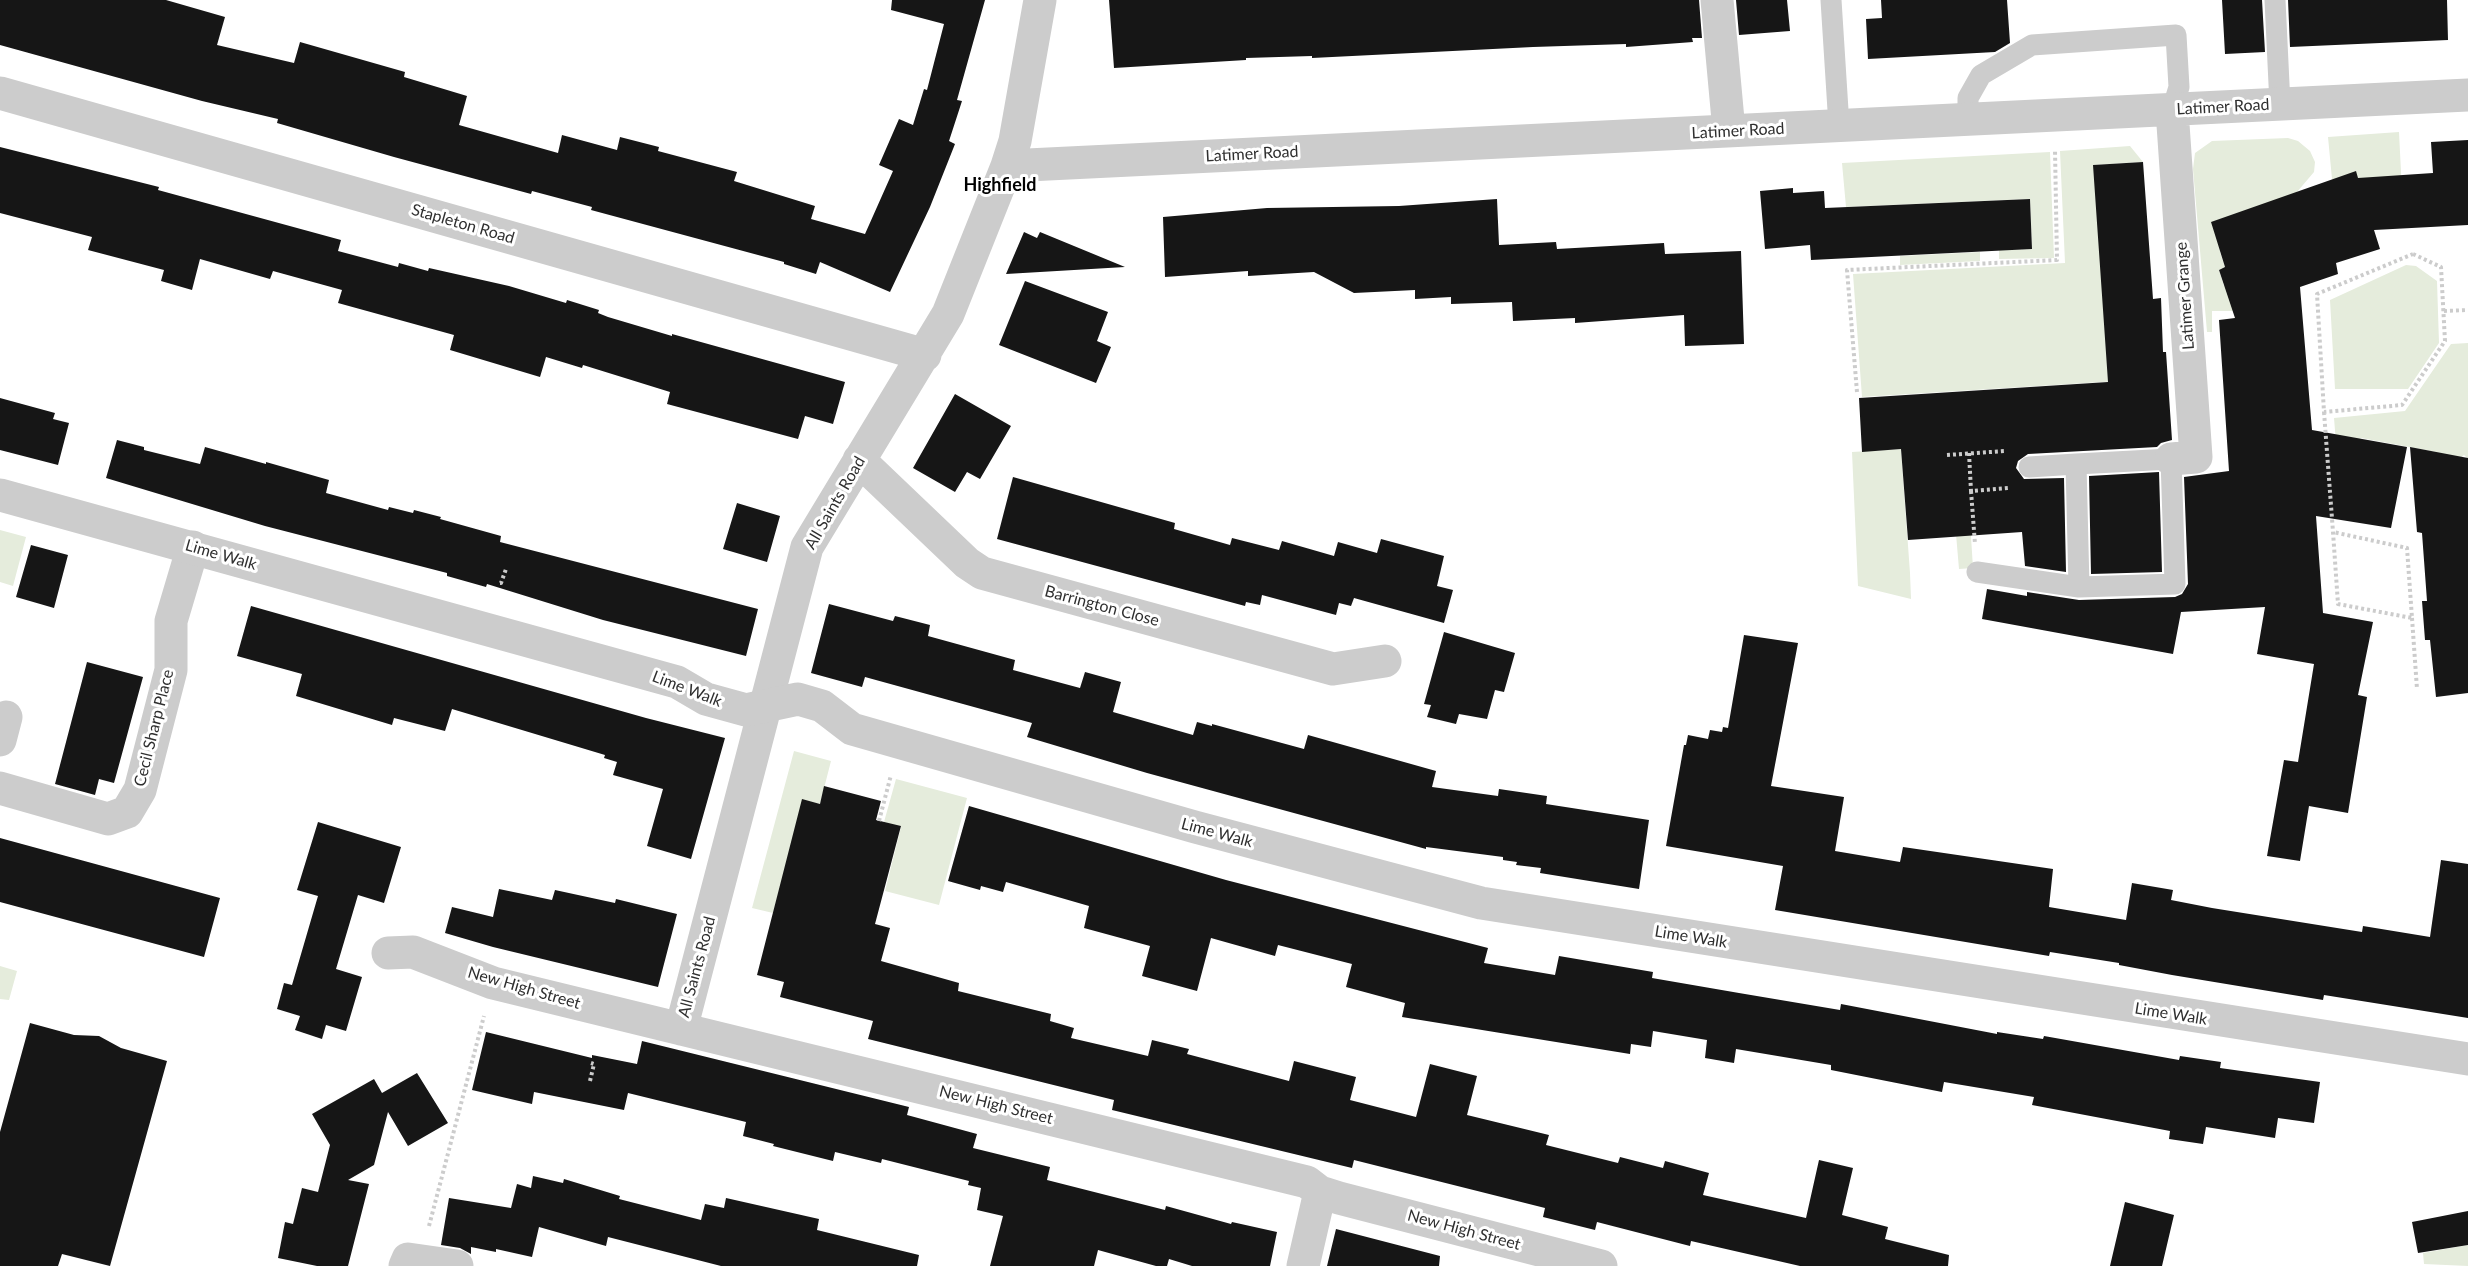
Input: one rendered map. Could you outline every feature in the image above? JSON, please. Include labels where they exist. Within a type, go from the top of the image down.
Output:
[{"type":"street","name":"All Saints Road","points":[[681,1029],[807,547],[948,314],[1015,141],[1040,0]]},
{"type":"street","points":[[1717,0],[1729,131]]},
{"type":"street","name":"Stapleton Road","points":[[0,93],[925,355]]},
{"type":"street","name":"Latimer Road","points":[[1007,166],[2468,96]]},
{"type":"street","name":"Latimer Grange","points":[[2171,459],[2196,457],[2172,110]]},
{"type":"street","name":"Barrington Close","points":[[859,460],[967,563],[982,573],[1334,669],[1385,661]]},
{"type":"street","name":"Lime Walk","points":[[0,495],[677,682],[706,699],[746,710],[798,699],[806,701],[822,706],[852,729],[1195,827],[1481,903],[2468,1059]]},
{"type":"street","name":"Cecil Sharp Place","points":[[0,788],[108,819],[127,812],[140,790],[171,670],[171,621],[193,548]]},
{"type":"street","name":"New High Street","points":[[388,953],[413,952],[493,983],[1307,1182],[1320,1192],[1601,1266]]},
{"type":"street","points":[[1303,1266],[1320,1192]]},
{"type":"street","points":[[413,1263],[457,1266]]},
{"type":"lane","points":[[1830,0],[1839,126]]},
{"type":"lane","points":[[2275,0],[2280,105]]},
{"type":"lane","points":[[1968,120],[1968,98],[1981,75],[2032,45],[2176,35],[2179,87],[2172,110]]},
{"type":"lane","points":[[1977,572],[2079,587],[2175,584],[2171,459],[2030,467]]},
{"type":"lane","points":[[2076,464],[2079,587]]},
{"type":"path","points":[[1857,392],[1847,270],[2057,260],[2054,116]]},
{"type":"path","points":[[2324,412],[2402,405],[2445,341],[2441,267],[2413,254],[2317,294],[2324,412],[2338,604],[2412,618]]},
{"type":"path","points":[[2444,311],[2468,310]]},
{"type":"path","points":[[1969,453],[1977,572]]},
{"type":"path","points":[[1971,490],[2014,487]]},
{"type":"path","points":[[2333,532],[2407,548],[2417,689]]},
{"type":"path","points":[[500,583],[506,569]]},
{"type":"path","points":[[879,821],[893,768]]},
{"type":"path","points":[[413,1263],[439,1184],[493,983]]},
{"type":"path","points":[[590,1081],[594,1064],[591,1063]]},
{"type":"green space","points":[[2399,132],[2402,192],[2332,179],[2328,137]]},
{"type":"green space","points":[[2288,138],[2298,141],[2310,151],[2315,162],[2314,172],[2297,192],[2220,252],[2225,267],[2219,270],[2224,286],[2230,284],[2239,311],[2212,311],[2212,332],[2207,332],[2193,169],[2195,153],[2212,141]]},
{"type":"green space","points":[[2130,146],[2143,162],[2094,165],[2135,380],[1862,397],[1853,274],[2065,263],[2060,151]]},
{"type":"green space","points":[[2050,152],[2054,258],[1999,259],[1999,250],[2032,249],[2030,199],[1846,207],[1842,163]]},
{"type":"green space","points":[[1980,252],[1980,261],[1900,265],[1900,256]]},
{"type":"green space","points":[[2406,265],[2416,266],[2437,281],[2439,343],[2408,389],[2335,389],[2330,300]]},
{"type":"green space","points":[[2468,343],[2468,459],[2464,455],[2444,473],[2436,452],[2361,438],[2337,455],[2334,418],[2405,411],[2451,344]]},
{"type":"green space","points":[[1901,449],[1911,599],[1858,586],[1852,452]]},
{"type":"green space","points":[[1966,458],[1973,568],[1959,569],[1956,534]]},
{"type":"green space","points":[[0,530],[26,537],[13,586],[0,582]]},
{"type":"green space","points":[[794,751],[831,761],[820,804],[803,800],[773,913],[752,908]]},
{"type":"green space","points":[[896,779],[967,798],[939,905],[885,891],[901,827],[884,822]]},
{"type":"green space","points":[[0,966],[17,971],[9,1000],[0,999]]},
{"type":"green space","points":[[2468,1245],[2468,1266],[2424,1264],[2423,1253]]},
{"type":"building","points":[[0,0],[166,0],[225,17],[217,45],[294,63],[300,42],[405,72],[404,77],[467,96],[459,125],[558,153],[562,135],[617,150],[620,137],[659,147],[658,151],[737,172],[734,181],[815,206],[811,219],[865,234],[893,171],[879,165],[899,119],[913,125],[924,89],[927,90],[944,24],[891,10],[892,0],[985,0],[957,100],[962,101],[949,141],[955,144],[930,207],[890,292],[820,262],[816,274],[784,264],[784,262],[591,210],[592,207],[532,191],[531,194],[394,157],[277,123],[278,119],[202,101],[0,45]]},
{"type":"building","points":[[1109,0],[1699,0],[1702,38],[1692,38],[1693,42],[1626,47],[1626,44],[1312,58],[1312,56],[1246,58],[1246,60],[1114,68]]},
{"type":"building","points":[[1736,0],[1787,0],[1790,31],[1739,35]]},
{"type":"building","points":[[1881,0],[2007,0],[2010,43],[1995,52],[1868,59],[1866,19],[1882,18]]},
{"type":"building","points":[[2222,0],[2262,0],[2265,52],[2225,54]]},
{"type":"building","points":[[2288,0],[2447,0],[2448,40],[2290,47]]},
{"type":"building","points":[[2468,140],[2468,225],[2374,230],[2380,249],[2336,263],[2338,274],[2300,287],[2312,430],[2407,447],[2391,528],[2316,516],[2323,613],[2373,622],[2358,695],[2367,697],[2348,813],[2309,806],[2300,861],[2267,856],[2284,760],[2298,762],[2314,664],[2257,654],[2265,607],[2181,612],[2173,654],[1982,619],[1987,589],[2027,596],[2027,592],[2079,600],[2175,597],[2182,594],[2188,584],[2184,477],[2229,471],[2219,320],[2235,318],[2219,270],[2225,267],[2211,222],[2356,171],[2358,178],[2433,173],[2431,142]]},
{"type":"building","points":[[0,147],[159,187],[158,190],[341,240],[338,251],[398,267],[399,263],[428,271],[429,268],[509,286],[566,303],[567,300],[599,310],[598,313],[608,317],[672,336],[672,334],[845,382],[833,424],[805,416],[798,439],[667,404],[670,392],[583,365],[582,368],[546,357],[540,377],[450,350],[454,335],[338,303],[342,290],[273,271],[270,279],[200,259],[192,290],[161,281],[164,270],[88,250],[92,237],[0,213]]},
{"type":"building","points":[[2143,162],[2153,299],[2161,298],[2163,352],[2166,352],[2172,440],[2161,443],[2157,447],[2028,454],[2018,461],[2016,468],[2024,479],[2064,478],[2066,572],[2025,566],[2022,532],[1908,540],[1901,449],[1862,452],[1859,398],[2108,382],[2093,165]]},
{"type":"building","points":[[1793,188],[1793,193],[1824,191],[1825,208],[2030,199],[2032,249],[1811,260],[1810,245],[1765,249],[1760,191]]},
{"type":"building","points":[[1497,199],[1499,245],[1556,242],[1557,249],[1664,243],[1665,254],[1741,251],[1744,344],[1685,346],[1684,315],[1575,323],[1575,318],[1513,321],[1512,302],[1451,304],[1451,297],[1415,299],[1415,290],[1354,293],[1314,272],[1248,276],[1248,271],[1165,277],[1163,217],[1267,208],[1399,206]]},
{"type":"building","points":[[1024,232],[1037,238],[1040,232],[1125,267],[1006,274]]},
{"type":"building","points":[[1025,281],[1108,312],[1097,341],[1111,347],[1096,383],[999,345]]},
{"type":"building","points":[[955,394],[1011,426],[980,479],[967,472],[955,492],[913,468]]},
{"type":"building","points":[[0,398],[55,413],[53,419],[69,423],[58,465],[0,450]]},
{"type":"building","points":[[117,440],[144,447],[144,450],[200,464],[205,447],[266,464],[266,462],[329,480],[326,493],[388,510],[389,507],[413,513],[414,510],[441,517],[440,519],[501,536],[500,542],[758,609],[746,656],[603,620],[487,584],[486,587],[447,576],[447,573],[265,526],[106,478]]},
{"type":"building","points":[[2410,447],[2468,458],[2468,693],[2436,697],[2430,640],[2425,640],[2422,601],[2427,601],[2422,533],[2417,532]]},
{"type":"building","points":[[2159,472],[2162,572],[2091,574],[2089,476]]},
{"type":"building","points":[[1013,477],[1175,523],[1174,529],[1230,545],[1232,538],[1279,550],[1282,541],[1334,556],[1338,542],[1377,553],[1381,539],[1444,556],[1437,586],[1453,590],[1444,623],[1354,598],[1351,606],[1339,603],[1336,615],[1262,595],[1260,605],[1246,602],[1245,606],[997,539]]},
{"type":"building","points":[[737,503],[780,516],[767,562],[723,549]]},
{"type":"building","points":[[31,545],[68,555],[54,608],[16,597]]},
{"type":"building","points":[[829,604],[893,621],[895,616],[930,625],[928,636],[1015,660],[1013,670],[1080,688],[1085,672],[1121,682],[1113,712],[1193,735],[1197,722],[1304,749],[1308,735],[1436,771],[1432,787],[1498,796],[1499,789],[1547,796],[1546,804],[1649,820],[1639,889],[1540,873],[1541,868],[1516,865],[1517,862],[1503,860],[1503,857],[1426,847],[1426,849],[1147,773],[1027,737],[1032,723],[865,677],[862,687],[811,673]]},
{"type":"building","points":[[251,606],[646,718],[725,738],[691,859],[647,846],[663,789],[613,775],[617,762],[604,758],[605,755],[452,709],[445,731],[394,718],[392,725],[296,696],[302,674],[237,656]]},
{"type":"building","points":[[1444,632],[1515,653],[1504,692],[1495,690],[1487,719],[1459,714],[1456,724],[1427,717],[1431,705],[1424,704]]},
{"type":"building","points":[[1744,635],[1798,643],[1771,786],[1844,797],[1835,851],[1900,862],[1903,847],[2053,869],[2049,907],[2126,920],[2132,883],[2173,890],[2171,900],[2212,908],[2362,932],[2363,926],[2430,937],[2441,860],[2468,864],[2468,1018],[2324,995],[2323,1000],[2172,975],[2119,965],[2119,963],[2050,952],[2049,956],[1775,910],[1783,866],[1666,846],[1684,745],[1686,745],[1688,735],[1708,739],[1710,730],[1722,732],[1723,727],[1728,728]]},
{"type":"building","points":[[87,662],[143,677],[114,783],[99,779],[95,795],[55,784]]},
{"type":"building","points":[[824,786],[881,801],[876,820],[901,826],[875,924],[890,928],[881,961],[959,983],[958,991],[1051,1014],[1050,1021],[1074,1028],[1071,1038],[1148,1056],[1152,1040],[1189,1049],[1187,1054],[1289,1081],[1294,1061],[1356,1077],[1350,1100],[1416,1117],[1430,1064],[1477,1076],[1467,1115],[1549,1135],[1546,1145],[1618,1163],[1620,1157],[1663,1168],[1665,1161],[1709,1173],[1703,1195],[1806,1218],[1819,1160],[1853,1168],[1842,1215],[1888,1227],[1885,1239],[1949,1255],[1948,1266],[1800,1266],[1691,1241],[1690,1246],[1597,1222],[1595,1230],[1543,1217],[1545,1208],[1354,1160],[1352,1168],[1112,1110],[1114,1100],[868,1039],[873,1021],[780,997],[784,982],[757,975],[802,799],[820,804]]},
{"type":"building","points":[[969,806],[1226,880],[1488,948],[1484,963],[1555,975],[1559,956],[1653,972],[1652,978],[1840,1010],[1841,1004],[1997,1034],[1997,1032],[2043,1039],[2044,1036],[2179,1060],[2180,1056],[2221,1062],[2220,1068],[2320,1082],[2314,1123],[2278,1118],[2275,1138],[2206,1127],[2203,1144],[2169,1139],[2170,1131],[2032,1105],[2034,1097],[1944,1082],[1942,1092],[1831,1070],[1831,1065],[1736,1049],[1734,1063],[1705,1058],[1707,1040],[1653,1031],[1651,1047],[1631,1044],[1630,1054],[1402,1017],[1405,1003],[1346,987],[1352,964],[1278,945],[1275,956],[1211,938],[1197,991],[1142,976],[1150,946],[1084,928],[1089,906],[1006,882],[1003,892],[981,886],[980,890],[948,881]]},
{"type":"building","points":[[318,822],[401,847],[384,903],[358,895],[336,969],[362,977],[346,1031],[326,1025],[322,1039],[295,1030],[300,1016],[277,1009],[284,983],[292,985],[318,896],[297,890]]},
{"type":"building","points":[[0,838],[220,898],[204,957],[0,902]]},
{"type":"building","points":[[499,889],[552,900],[555,890],[615,903],[616,899],[677,914],[658,987],[445,933],[452,907],[493,917]]},
{"type":"building","points":[[30,1023],[74,1035],[99,1036],[121,1048],[167,1061],[110,1266],[62,1254],[58,1266],[0,1266],[0,1132]]},
{"type":"building","points":[[486,1032],[592,1058],[592,1055],[637,1064],[642,1041],[909,1107],[907,1115],[977,1134],[973,1148],[1050,1167],[1047,1180],[1165,1210],[1166,1206],[1231,1224],[1232,1222],[1277,1232],[1270,1266],[1192,1266],[1169,1259],[1167,1266],[1156,1266],[1098,1250],[1094,1266],[990,1266],[1003,1216],[977,1210],[981,1188],[968,1185],[969,1181],[882,1159],[881,1163],[835,1152],[833,1161],[773,1146],[774,1144],[743,1136],[746,1122],[628,1093],[624,1110],[534,1092],[532,1104],[472,1090]]},
{"type":"building","points":[[417,1073],[448,1123],[408,1146],[388,1112],[374,1165],[348,1180],[369,1184],[348,1266],[317,1266],[278,1258],[285,1222],[293,1224],[302,1188],[318,1192],[330,1145],[312,1114],[374,1079],[382,1093]]},
{"type":"building","points":[[533,1176],[563,1183],[564,1179],[620,1196],[619,1199],[701,1220],[705,1204],[724,1208],[726,1198],[819,1219],[817,1230],[919,1255],[917,1266],[721,1266],[608,1237],[606,1246],[539,1227],[532,1257],[496,1249],[496,1252],[471,1247],[471,1254],[460,1248],[441,1245],[449,1198],[511,1208],[517,1184],[531,1188]]},
{"type":"building","points":[[2125,1202],[2174,1215],[2162,1266],[2110,1266]]},
{"type":"building","points":[[2468,1211],[2468,1245],[2418,1253],[2412,1222]]},
{"type":"building","points":[[1336,1229],[1440,1256],[1439,1266],[1327,1266]]},
{"type":"district","name":"Highfield","points":[[1000,185]]}]
